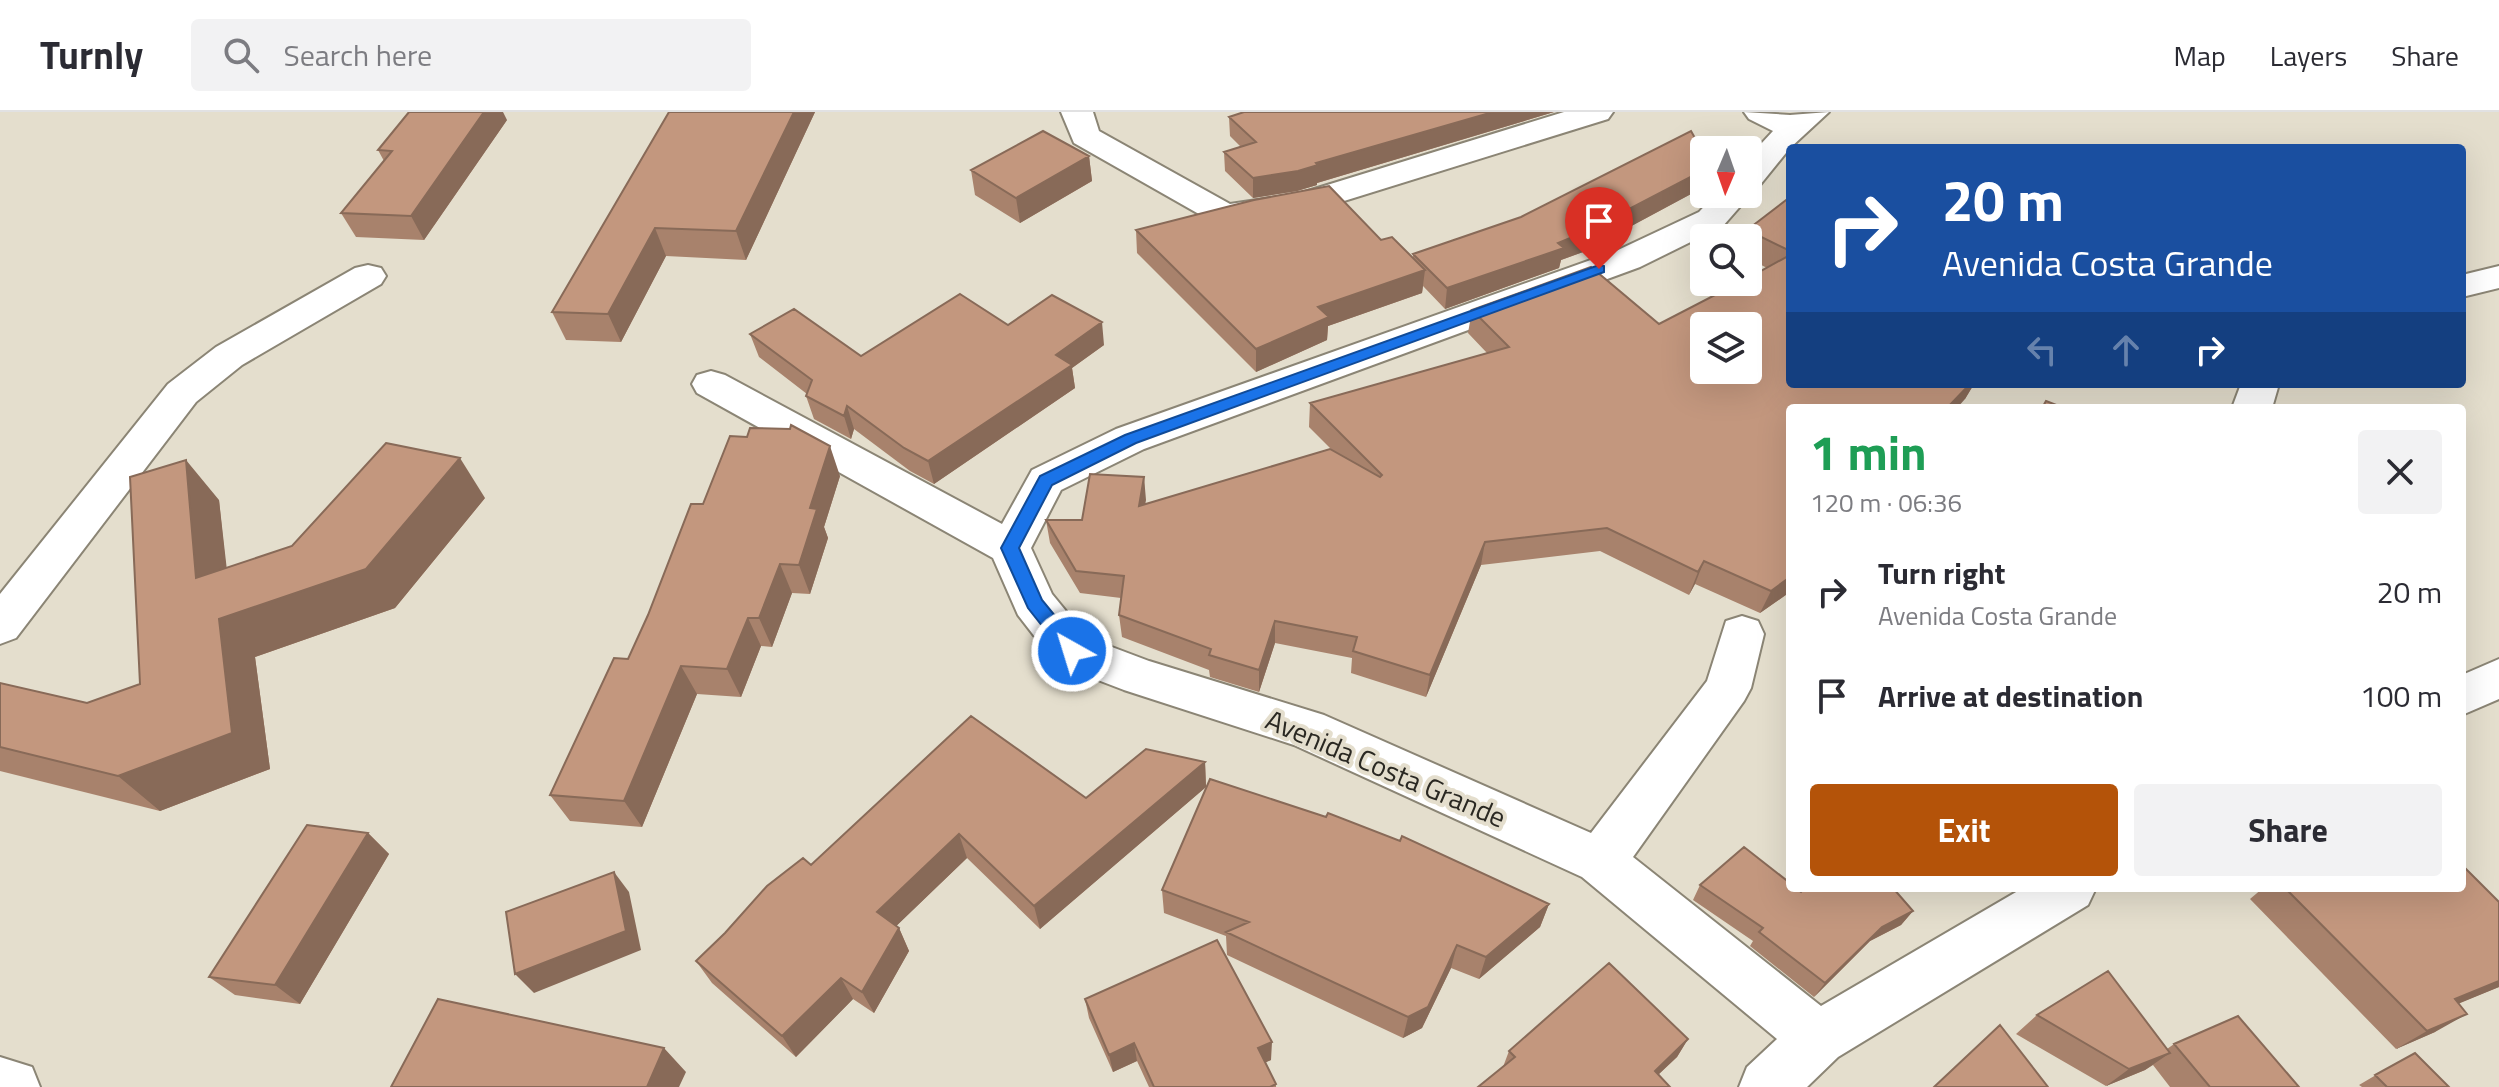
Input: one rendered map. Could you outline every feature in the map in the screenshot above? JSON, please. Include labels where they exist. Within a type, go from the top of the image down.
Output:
[{"type":"street","points":[[1077,112],[1085,136],[1225,215],[1303,203],[1597,112]]},
{"type":"street","points":[[1760,112],[1803,120]]},
{"type":"street","points":[[1762,163],[1803,120]]},
{"type":"street","points":[[711,384],[1010,548],[1046,480],[1130,439],[1628,259],[1711,219],[1721,208]]},
{"type":"street","points":[[0,626],[182,393],[229,356],[368,276]]},
{"type":"street","points":[[2466,285],[2499,277]]},
{"type":"street","name":"Avenida Costa Grande","points":[[1010,548],[1034,603],[1072,651],[1140,677],[1307,729],[1600,861],[1818,1038]]},
{"type":"street","points":[[1600,861],[1728,688],[1742,634]]},
{"type":"street","points":[[2466,694],[2499,678]]},
{"type":"street","points":[[1767,1087],[1818,1038],[2063,892]]},
{"type":"street","points":[[0,1085],[12,1087]]},
{"type":"building","points":[[409,112],[484,112],[411,216],[341,213],[392,151],[378,150]]},
{"type":"building","points":[[669,112],[794,112],[736,231],[655,228],[608,314],[552,312]]},
{"type":"building","points":[[1244,112],[1493,112],[1316,163],[1318,165],[1298,171],[1253,178],[1224,152],[1256,142],[1229,117]]},
{"type":"building","points":[[1043,131],[1089,156],[1016,198],[971,170]]},
{"type":"building","points":[[1691,131],[1694,136],[1690,136],[1690,177],[1558,243],[1564,248],[1447,288],[1413,254],[1521,217]]},
{"type":"building","points":[[1329,186],[1381,240],[1392,237],[1425,270],[1318,307],[1329,317],[1256,349],[1136,230],[1254,200]]},
{"type":"building","points":[[1786,200],[1786,249],[1762,237],[1762,224],[1755,224]]},
{"type":"building","points":[[1786,257],[1786,388],[1966,388],[1951,404],[1786,404],[1786,580],[1771,591],[1704,561],[1698,572],[1607,528],[1485,542],[1430,675],[1353,651],[1357,637],[1275,621],[1259,670],[1209,655],[1211,649],[1119,615],[1124,576],[1076,571],[1046,520],[1082,520],[1090,474],[1144,477],[1139,506],[1330,449],[1380,477],[1382,475],[1310,403],[1509,347],[1472,310],[1591,267],[1659,324],[1713,296],[1762,296],[1762,270]]},
{"type":"building","points":[[960,294],[1008,325],[1052,295],[1102,322],[1056,355],[1072,365],[928,461],[904,448],[847,406],[844,416],[806,396],[812,380],[750,334],[794,309],[861,356]]},
{"type":"building","points":[[791,425],[830,446],[810,508],[817,509],[799,565],[780,564],[759,618],[748,618],[727,669],[681,666],[624,801],[550,795],[614,658],[628,659],[691,504],[703,504],[730,436],[747,437],[750,428],[790,429]]},
{"type":"building","points":[[386,443],[460,458],[366,569],[219,619],[232,733],[118,776],[0,747],[0,683],[87,703],[140,684],[130,477],[186,460],[196,578],[292,546]]},
{"type":"building","points":[[971,716],[1086,798],[1146,749],[1205,762],[1034,906],[959,834],[877,912],[899,928],[862,992],[841,978],[782,1036],[696,961],[767,886],[803,858],[811,865]]},
{"type":"building","points":[[1210,779],[1326,817],[1328,813],[1400,841],[1402,836],[1549,904],[1486,957],[1457,945],[1428,1007],[1408,1017],[1226,932],[1249,922],[1162,890]]},
{"type":"building","points":[[307,825],[368,833],[275,985],[209,977]]},
{"type":"building","points":[[1744,847],[1786,880],[1786,892],[1896,892],[1913,911],[1882,927],[1825,983],[1759,932],[1763,928],[1700,885]]},
{"type":"building","points":[[2466,869],[2499,902],[2499,981],[2455,999],[2467,1014],[2427,1031],[2289,892],[2466,892]]},
{"type":"building","points":[[614,872],[626,931],[515,974],[506,912]]},
{"type":"building","points":[[1217,940],[1272,1042],[1258,1048],[1276,1084],[1270,1087],[1154,1087],[1134,1043],[1109,1055],[1085,999]]},
{"type":"building","points":[[1609,963],[1688,1039],[1655,1071],[1670,1087],[1478,1087],[1515,1057],[1509,1051]]},
{"type":"building","points":[[2108,971],[2170,1053],[2129,1069],[2037,1015]]},
{"type":"building","points":[[438,999],[664,1048],[647,1087],[391,1087]]},
{"type":"building","points":[[2238,1016],[2299,1087],[2210,1087],[2174,1044]]},
{"type":"building","points":[[2000,1025],[2048,1087],[1934,1087]]},
{"type":"building","points":[[2415,1053],[2449,1087],[2387,1087],[2375,1075]]},
{"type":"route","points":[[1072,651],[1034,603],[1010,548],[1046,480],[1130,439],[1599,269]]}]
